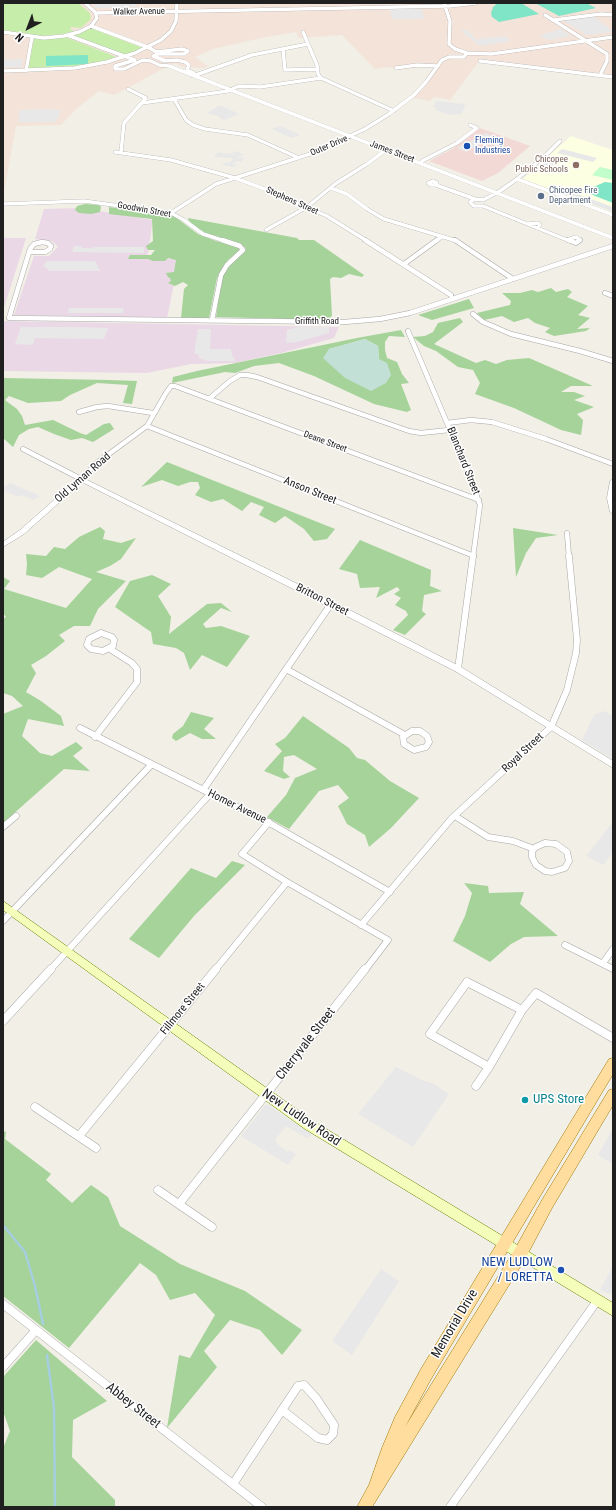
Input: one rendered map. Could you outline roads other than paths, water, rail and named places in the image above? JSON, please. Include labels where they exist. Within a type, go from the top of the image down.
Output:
[{"type":"main road","name":"New Ludlow Road","points":[[3,905],[331,1139],[613,1310]]},
{"type":"main road","name":"Memorial Drive","points":[[375,1489],[389,1448],[413,1397],[439,1349],[613,1064]]},
{"type":"main road","name":"Memorial Drive","points":[[364,1507],[520,1254],[547,1204],[613,1094]]},
{"type":"street","points":[[3,32],[48,38],[81,31],[91,26],[97,20],[96,13],[85,3]]},
{"type":"street","points":[[3,72],[75,68],[124,57],[148,48],[161,40],[173,29],[178,12],[178,3]]},
{"type":"street","name":"Walker Avenue","points":[[96,13],[476,3]]},
{"type":"street","points":[[445,5],[450,21],[449,44],[455,49],[467,53],[491,54],[613,37]]},
{"type":"street","points":[[554,20],[601,14],[613,15]]},
{"type":"street","points":[[545,15],[607,54],[607,61],[601,73]]},
{"type":"street","points":[[67,35],[135,60],[115,66],[115,69],[124,69],[148,57],[158,54],[184,54],[188,51],[182,49],[156,52],[91,26]]},
{"type":"street","points":[[303,32],[317,65],[318,74],[321,78],[337,87],[394,111]]},
{"type":"street","points":[[26,71],[32,37]]},
{"type":"street","points":[[195,75],[241,58],[308,44]]},
{"type":"street","points":[[283,49],[285,70],[318,69]]},
{"type":"street","name":"Outer Drive","points":[[171,213],[210,188],[235,178],[299,158],[352,135],[394,111],[425,84],[445,58],[460,58],[464,57],[467,53]]},
{"type":"street","points":[[148,57],[166,61]]},
{"type":"street","points":[[148,57],[158,64]]},
{"type":"street","name":"James Street","points":[[158,64],[166,61],[185,62],[188,65],[187,70],[195,75]]},
{"type":"street","points":[[480,61],[613,77]]},
{"type":"street","name":"James Street","points":[[158,64],[195,75],[498,192],[613,234]]},
{"type":"street","points":[[396,68],[420,65],[438,66]]},
{"type":"street","points":[[142,103],[232,89],[240,86],[260,87],[321,78]]},
{"type":"street","points":[[122,152],[124,123],[145,100],[145,97],[128,89]]},
{"type":"street","points":[[174,99],[186,120],[193,125],[205,129],[248,135],[299,158]]},
{"type":"street","points":[[422,161],[457,143],[477,128],[470,125]]},
{"type":"street","points":[[436,185],[475,199],[483,200],[517,179],[543,158],[560,141]]},
{"type":"street","points":[[266,230],[307,207],[331,188],[387,149]]},
{"type":"street","name":"James Street","points":[[387,149],[422,161],[613,238]]},
{"type":"street","name":"Stephens Street","points":[[114,152],[171,160],[235,178],[270,191],[307,207],[340,224],[451,295]]},
{"type":"street","points":[[517,179],[613,215]]},
{"type":"street","points":[[331,188],[347,194],[367,209],[384,219],[442,236],[462,244],[513,279]]},
{"type":"street","points":[[475,199],[470,203],[477,206],[482,206],[528,224],[538,223],[540,225],[537,228],[567,240]]},
{"type":"street","points":[[482,206],[485,204],[483,200]]},
{"type":"street","name":"Goodwin Street","points":[[3,204],[84,201],[171,213],[184,220],[203,234],[238,245],[243,249],[222,273],[212,320]]},
{"type":"street","points":[[404,264],[442,236]]},
{"type":"street","points":[[45,242],[51,245],[50,249],[45,252],[30,252],[31,248],[36,244],[45,242]]},
{"type":"street","name":"Griffith Road","points":[[30,252],[9,318],[334,322],[380,319],[415,312],[613,246]]},
{"type":"street","points":[[605,294],[613,296]]},
{"type":"street","points":[[473,314],[483,322],[511,334],[613,361]]},
{"type":"street","name":"Blanchard Street","points":[[408,331],[479,500],[480,512],[458,669]]},
{"type":"street","points":[[210,398],[230,381],[240,375],[247,375],[258,377],[409,431],[421,433],[449,430]]},
{"type":"street","name":"Deane Street","points":[[171,386],[183,388],[479,500]]},
{"type":"street","name":"Old Lyman Road","points":[[3,545],[22,532],[98,462],[147,426],[153,413],[171,386]]},
{"type":"street","points":[[79,412],[97,407],[108,406],[153,413]]},
{"type":"street","points":[[447,423],[470,420],[492,422],[546,439],[613,464]]},
{"type":"street","name":"Anson Street","points":[[147,426],[474,556]]},
{"type":"street","name":"Britton Street","points":[[23,449],[458,669],[613,765]]},
{"type":"street","points":[[613,481],[610,498],[613,512]]},
{"type":"street","name":"Royal Street","points":[[361,925],[432,840],[455,816],[551,727],[567,690],[576,653],[577,640],[567,533]]},
{"type":"street","points":[[203,790],[331,604]]},
{"type":"street","points":[[96,634],[109,635],[112,637],[114,643],[110,648],[103,651],[94,651],[89,647],[88,642],[92,636],[96,634]]},
{"type":"street","points":[[94,737],[137,682],[137,669],[132,663],[110,648]]},
{"type":"street","points":[[286,669],[405,735]]},
{"type":"street","name":"Homer Avenue","points":[[80,728],[94,737],[150,765],[269,822],[390,892]]},
{"type":"street","points":[[3,921],[150,765]]},
{"type":"street","points":[[3,1021],[66,951],[96,921],[210,794]]},
{"type":"street","points":[[3,827],[16,816]]},
{"type":"street","points":[[455,816],[488,837],[513,841],[534,849],[545,843],[559,845],[567,852],[569,863],[563,870],[556,872],[541,870],[532,860],[534,849]]},
{"type":"street","points":[[269,822],[242,854],[361,925]]},
{"type":"street","name":"Fillmore Street","points":[[79,1136],[287,882]]},
{"type":"street","name":"Cherryvale Street","points":[[179,1204],[388,940],[361,925]]},
{"type":"street","points":[[565,945],[613,968]]},
{"type":"street","points":[[602,962],[613,949]]},
{"type":"street","points":[[489,1067],[430,1034],[467,982],[522,1010]]},
{"type":"street","points":[[476,1086],[489,1067],[522,1010],[536,993],[613,1038]]},
{"type":"street","points":[[35,1107],[96,1148]]},
{"type":"street","points":[[158,1190],[212,1227]]},
{"type":"street","points":[[450,1507],[597,1301]]},
{"type":"street","name":"Abbey Street","points":[[3,1304],[262,1507]]},
{"type":"street","points":[[3,1367],[36,1330]]},
{"type":"street","points":[[232,1484],[298,1386],[304,1385],[316,1398],[334,1425],[333,1434],[327,1440],[318,1438],[282,1410]]},
{"type":"waterway","points":[[3,1225],[25,1252],[35,1286],[43,1324]]},
{"type":"waterway","points":[[47,1355],[54,1408],[55,1507]]},
{"type":"place","name":"Fleming Industries","points":[[467,146]]},
{"type":"place","name":"Chicopee Public Schools","points":[[576,165]]},
{"type":"place","name":"Chicopee Fire Department","points":[[541,196]]},
{"type":"place","name":"UPS Store","points":[[525,1100]]},
{"type":"place","name":"NEW LUDLOW / LORETTA","points":[[561,1270]]}]
